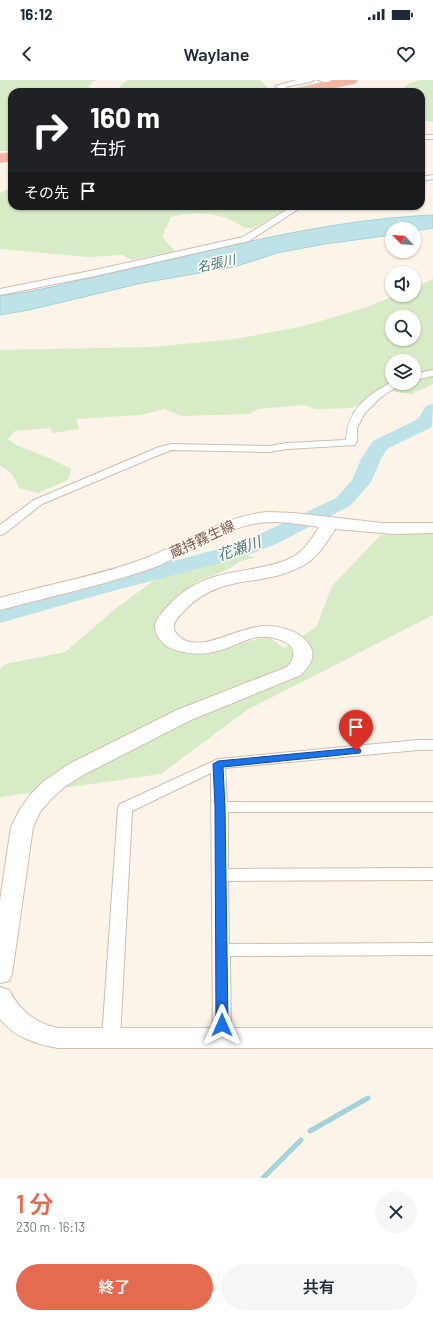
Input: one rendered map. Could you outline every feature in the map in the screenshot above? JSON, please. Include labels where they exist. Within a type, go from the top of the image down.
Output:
[{"type":"highway","points":[[310,88],[327,82],[351,80]]},
{"type":"street","points":[[282,88],[279,86],[291,82],[310,80]]},
{"type":"street","points":[[0,292],[95,273],[246,239],[292,210]]},
{"type":"street","points":[[421,376],[433,373]]},
{"type":"street","points":[[0,531],[38,502],[140,460],[162,449],[172,447],[269,448],[351,443],[353,439],[352,430],[356,416],[374,396],[385,390]]},
{"type":"street","name":"蔵持霧生線","points":[[0,604],[129,570],[153,561],[236,523],[258,518],[284,516],[376,529],[433,528]]},
{"type":"street","points":[[0,974],[22,827],[25,817],[38,798],[61,778],[77,769],[184,715],[294,671],[301,665],[304,658],[304,651],[299,644],[291,638],[274,631],[252,633],[214,647],[203,649],[189,647],[176,643],[166,634],[164,628],[165,620],[203,586],[226,579],[273,572],[299,561],[309,554],[315,547],[330,523]]},
{"type":"street","points":[[111,1039],[124,808],[218,764],[418,745],[433,745]]},
{"type":"street","points":[[218,764],[221,875],[222,1039]]},
{"type":"street","points":[[220,807],[433,807]]},
{"type":"street","points":[[221,875],[433,874]]},
{"type":"street","points":[[222,950],[433,949]]},
{"type":"street","points":[[0,997],[12,1017],[32,1032],[58,1038],[433,1038]]},
{"type":"green space","points":[[0,80],[97,80],[92,82],[89,87],[90,88],[8,88],[8,151],[0,151]]},
{"type":"green space","points":[[128,80],[260,80],[268,88],[120,88]]},
{"type":"green space","points":[[420,80],[433,80],[433,122],[425,121],[425,88],[403,88],[410,83]]},
{"type":"green space","points":[[8,190],[8,210],[285,210],[253,228],[244,228],[227,219],[209,214],[189,214],[171,217],[162,237],[175,251],[131,260],[122,255],[88,257],[0,249],[0,193]]},
{"type":"green space","points":[[433,279],[433,384],[421,390],[421,354],[385,354],[385,390],[420,390],[412,394],[389,391],[352,408],[315,409],[304,405],[258,409],[250,414],[181,416],[164,409],[141,415],[76,419],[79,429],[53,433],[50,428],[15,431],[8,439],[16,445],[49,458],[71,469],[68,480],[38,493],[19,488],[16,481],[7,469],[0,466],[0,350],[151,347],[236,339],[304,326],[358,310],[385,300],[385,302],[421,302],[421,285]]},
{"type":"green space","points":[[433,532],[433,615],[247,710],[161,774],[1,797],[0,799],[0,669],[5,664],[65,652],[115,609],[168,572],[237,554],[256,557],[239,562],[229,569],[196,582],[158,615],[157,631],[160,639],[163,643],[174,649],[188,653],[201,654],[212,653],[256,639],[269,637],[284,648],[316,627],[332,586],[381,535]]},
{"type":"water","name":"名張川","points":[[433,215],[433,228],[421,230],[421,222],[385,222],[385,236],[325,244],[277,253],[234,267],[142,283],[29,310],[0,315],[0,296],[49,288],[264,238],[348,223]]},
{"type":"waterway","name":"花瀬川","points":[[0,616],[90,590],[238,551],[268,539],[343,502],[361,482],[371,459],[380,445],[425,423],[433,410]]},
{"type":"waterway","points":[[310,1131],[368,1098]]},
{"type":"waterway","points":[[263,1178],[301,1140]]},
{"type":"route","points":[[222,1025],[220,807],[218,764],[356,751]]}]
